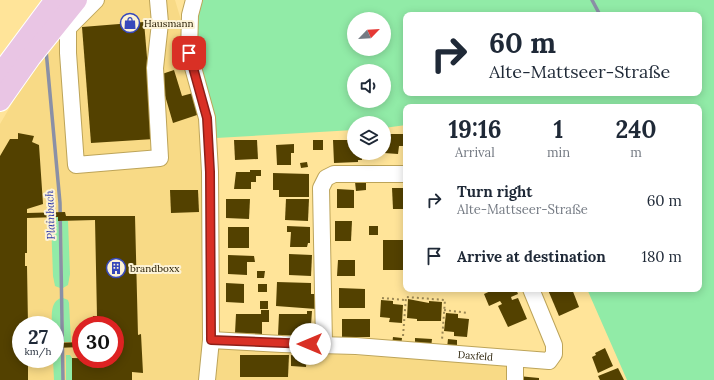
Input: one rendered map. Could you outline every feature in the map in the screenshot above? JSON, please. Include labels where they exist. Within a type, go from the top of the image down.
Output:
[{"type":"main road","points":[[0,74],[55,0]]},
{"type":"main road","points":[[0,101],[31,57],[77,0]]},
{"type":"street","points":[[96,0],[68,28],[68,54],[76,165],[160,158],[155,68],[160,23],[158,0]]},
{"type":"street","points":[[194,0],[190,14],[189,53],[207,118],[210,172],[211,340],[207,380]]},
{"type":"street","points":[[324,344],[321,188],[326,178],[334,174],[403,174]]},
{"type":"street","name":"Daxfeld","points":[[211,340],[282,344],[324,344],[550,361],[554,354],[554,345],[531,292]]},
{"type":"street","points":[[515,359],[515,380]]},
{"type":"path","points":[[382,298],[405,300],[406,297],[445,300],[441,353]]},
{"type":"path","points":[[402,350],[405,300]]},
{"type":"path","points":[[444,310],[468,313]]},
{"type":"shaded area","points":[[91,0],[175,0],[181,20],[195,25],[201,71],[217,348],[509,364],[508,380],[0,380],[0,124],[37,61]]},
{"type":"green space","points":[[201,0],[714,0],[714,380],[627,380],[588,292],[702,292],[702,104],[403,104],[403,125],[391,127],[391,116],[347,116],[347,130],[216,138],[197,48],[195,25]]},
{"type":"green space","points":[[54,217],[58,217],[60,221],[60,288],[55,286],[53,276],[51,221]]},
{"type":"green space","points":[[62,221],[68,221],[70,274],[68,285],[63,288]]},
{"type":"green space","points":[[61,298],[61,316],[52,316],[52,309],[57,300]]},
{"type":"green space","points":[[63,298],[68,300],[69,303],[71,342],[64,342]]},
{"type":"green space","points":[[66,355],[70,355],[72,358],[72,380],[66,380]]},
{"type":"green space","points":[[53,368],[62,368],[62,380],[54,380]]},
{"type":"building","points":[[144,22],[154,139],[91,143],[82,27]]},
{"type":"building","points":[[174,70],[182,96],[193,93],[200,114],[173,123],[159,75]]},
{"type":"building","points":[[18,133],[34,136],[32,142],[39,145],[43,204],[27,209],[27,213],[65,212],[66,216],[135,216],[138,335],[141,334],[143,373],[132,372],[132,380],[72,380],[72,368],[124,368],[124,316],[97,316],[95,220],[58,221],[58,217],[27,218],[27,253],[25,253],[25,266],[27,266],[28,316],[12,316],[12,368],[28,368],[28,380],[0,380],[0,156],[10,139],[18,139]]},
{"type":"building","points":[[391,134],[403,134],[403,146],[399,146],[398,154],[391,154]]},
{"type":"building","points":[[234,140],[257,140],[258,159],[235,160]]},
{"type":"building","points":[[313,140],[323,140],[323,150],[313,150]]},
{"type":"building","points":[[333,140],[347,140],[347,160],[358,160],[358,162],[334,163]]},
{"type":"building","points":[[294,144],[294,153],[291,153],[291,165],[277,165],[276,145]]},
{"type":"building","points":[[307,162],[308,167],[301,168],[300,163]]},
{"type":"building","points":[[250,170],[261,170],[261,176],[256,176],[256,182],[251,182],[251,189],[234,189],[236,172],[250,172]]},
{"type":"building","points":[[273,173],[309,174],[309,197],[279,197],[279,190],[273,190]]},
{"type":"building","points":[[355,182],[366,182],[366,190],[356,191]]},
{"type":"building","points":[[392,188],[403,188],[403,209],[393,209]]},
{"type":"building","points":[[337,189],[354,190],[354,208],[337,208]]},
{"type":"building","points":[[170,190],[198,190],[199,212],[171,213]]},
{"type":"building","points":[[226,199],[250,199],[249,219],[226,218]]},
{"type":"building","points":[[286,199],[309,199],[308,221],[285,220]]},
{"type":"building","points":[[335,221],[352,221],[351,241],[335,241]]},
{"type":"building","points":[[287,226],[310,227],[310,243],[308,243],[307,247],[290,247],[291,232],[287,232]]},
{"type":"building","points":[[369,226],[378,226],[378,235],[369,235]]},
{"type":"building","points":[[228,227],[249,227],[249,248],[228,248]]},
{"type":"building","points":[[383,240],[403,240],[403,270],[383,270]]},
{"type":"building","points":[[289,254],[312,255],[311,276],[289,275]]},
{"type":"building","points":[[228,255],[254,256],[255,262],[247,262],[247,275],[228,274]]},
{"type":"building","points":[[338,260],[355,260],[355,276],[337,276]]},
{"type":"building","points":[[257,271],[265,271],[264,278],[257,278]]},
{"type":"building","points":[[277,282],[311,283],[311,294],[316,294],[316,309],[276,306]]},
{"type":"building","points":[[226,283],[244,284],[244,303],[226,302]]},
{"type":"building","points":[[258,284],[267,284],[267,292],[258,292]]},
{"type":"building","points":[[339,288],[365,289],[365,308],[339,308]]},
{"type":"building","points":[[488,292],[517,292],[518,294],[511,297],[512,300],[518,298],[527,319],[508,327],[498,306],[502,304],[500,301],[489,306],[484,294]]},
{"type":"building","points":[[549,292],[573,292],[579,307],[559,316]]},
{"type":"building","points":[[408,299],[429,303],[429,301],[442,302],[441,321],[417,321],[417,319],[407,318]]},
{"type":"building","points":[[381,300],[393,301],[393,304],[403,305],[402,323],[389,322],[390,318],[380,317]]},
{"type":"building","points":[[260,301],[268,301],[268,309],[260,309]]},
{"type":"building","points":[[261,310],[269,310],[269,322],[262,322],[262,334],[235,333],[236,314],[261,314]]},
{"type":"building","points":[[307,311],[312,311],[311,325],[308,325],[308,336],[278,335],[279,314],[307,314]]},
{"type":"building","points":[[446,313],[458,314],[458,318],[469,319],[467,337],[454,336],[454,332],[444,331]]},
{"type":"building","points":[[342,319],[370,319],[370,337],[342,337]]},
{"type":"building","points":[[393,337],[402,338],[401,346],[392,346]]},
{"type":"building","points":[[415,338],[432,339],[431,348],[415,347]]},
{"type":"building","points":[[448,339],[457,340],[457,349],[447,348]]},
{"type":"building","points":[[72,342],[72,347],[64,348],[64,343]]},
{"type":"building","points":[[605,348],[613,366],[598,373],[592,357],[596,355],[595,353]]},
{"type":"building","points":[[240,355],[289,355],[288,377],[240,377]]},
{"type":"building","points":[[291,355],[307,356],[306,367],[291,366]]},
{"type":"building","points":[[618,368],[624,380],[600,380],[598,376]]},
{"type":"building","points":[[518,376],[539,378],[539,380],[517,380]]},
{"type":"waterway","points":[[592,0],[598,12]]},
{"type":"waterway","name":"Plainbach","points":[[46,50],[60,203],[63,380]]},
{"type":"place","name":"Hausmann","points":[[130,23]]},
{"type":"place","name":"brandboxx","points":[[116,268]]},
{"type":"route","points":[[189,53],[207,118],[210,172],[211,340],[310,344]]}]
